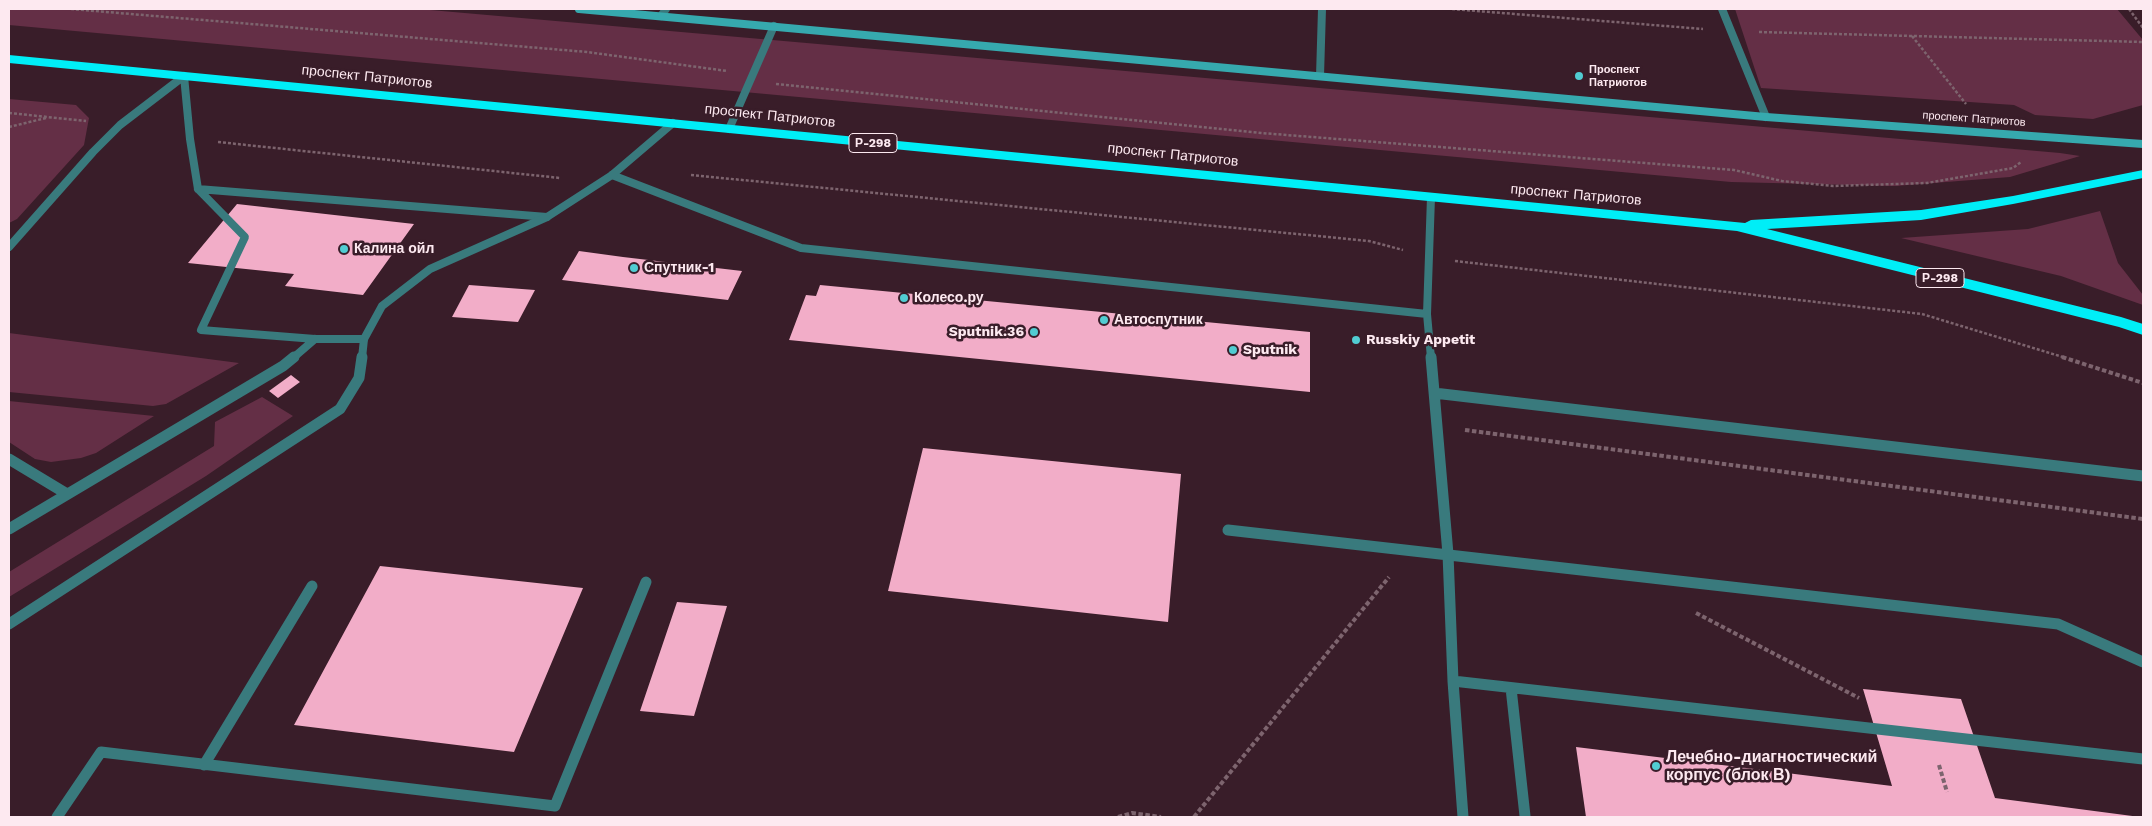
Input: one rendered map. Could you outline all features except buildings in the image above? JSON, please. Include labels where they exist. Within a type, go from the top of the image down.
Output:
[{"type":"highway","name":"проспект Патриотов","points":[[9,59],[1737,226],[2121,322],[2143,330]]},
{"type":"highway","name":"проспект Патриотов","points":[[1737,226],[1921,214],[2014,200],[2143,174]]},
{"type":"street","name":"проспект Патриотов","points":[[578,9],[663,12],[774,26],[1766,117],[2143,144]]},
{"type":"street","points":[[1320,76],[1322,9]]},
{"type":"street","points":[[1722,9],[1766,117]]},
{"type":"street","points":[[729,129],[774,26]]},
{"type":"street","points":[[9,247],[93,152],[120,125],[184,76]]},
{"type":"street","points":[[184,76],[190,139],[198,189],[245,237],[201,330],[314,339],[364,339]]},
{"type":"street","points":[[9,624],[340,409],[359,378],[364,339],[382,306],[430,269],[546,217],[612,175],[673,123]]},
{"type":"street","points":[[612,175],[801,248],[1427,314]]},
{"type":"street","points":[[198,189],[546,217]]},
{"type":"street","points":[[1431,197],[1427,314],[1448,554],[1453,681],[1463,817]]},
{"type":"street","points":[[9,529],[283,366],[314,339]]},
{"type":"street","points":[[1434,394],[2143,476]]},
{"type":"street","points":[[9,458],[67,494]]},
{"type":"street","points":[[1228,530],[2058,624],[2143,662]]},
{"type":"street","points":[[57,817],[101,752],[555,806],[646,582]]},
{"type":"street","points":[[204,765],[312,586]]},
{"type":"street","points":[[1453,681],[2143,758]]},
{"type":"street","points":[[1511,688],[1525,816]]},
{"type":"path","points":[[71,9],[587,52],[720,68],[750,81],[1261,133],[1734,170],[1782,181],[1833,186],[1927,183],[2012,168],[2041,150],[2040,138]]},
{"type":"path","points":[[1452,9],[1732,31],[2143,42]]},
{"type":"path","points":[[2130,9],[2143,28]]},
{"type":"path","points":[[1912,36],[1972,112]]},
{"type":"path","points":[[9,113],[120,125]]},
{"type":"path","points":[[9,127],[49,118]]},
{"type":"path","points":[[190,139],[563,178]]},
{"type":"path","points":[[688,175],[1369,240],[1429,257],[1473,264],[1922,314],[2027,345],[2143,383]]},
{"type":"path","points":[[1437,426],[2143,519]]},
{"type":"path","points":[[1194,817],[1411,551]]},
{"type":"path","points":[[1693,611],[1868,702]]},
{"type":"path","points":[[1930,735],[1946,792]]},
{"type":"path","points":[[1118,817],[1132,813],[1161,817]]},
{"type":"shaded area","points":[[9,9],[419,9],[2080,156],[2010,177],[1895,186],[1731,182],[9,25]]},
{"type":"shaded area","points":[[1735,9],[2117,9],[2143,40],[2143,105],[2093,119],[2035,115],[2014,105],[1761,88]]},
{"type":"shaded area","points":[[9,99],[76,105],[89,118],[84,145],[17,219],[9,223]]},
{"type":"shaded area","points":[[2100,211],[2118,263],[2143,295],[2143,305],[2061,276],[1901,238],[2028,229]]},
{"type":"shaded area","points":[[9,333],[239,363],[166,404],[153,406],[9,392]]},
{"type":"shaded area","points":[[262,397],[293,416],[206,476],[9,597],[9,572],[214,446],[215,422]]},
{"type":"shaded area","points":[[9,401],[154,416],[96,453],[81,458],[51,462],[35,459],[9,442]]},
{"type":"place","name":"Проспект Патриотов","points":[[1579,76]]},
{"type":"place","name":"Калина ойл","points":[[344,249]]},
{"type":"place","name":"Спутник-1","points":[[634,268]]},
{"type":"place","name":"Колесо.ру","points":[[904,298]]},
{"type":"place","name":"Автоспутник","points":[[1104,320]]},
{"type":"place","name":"Sputnik.36","points":[[1034,332]]},
{"type":"place","name":"Russkiy Appetit","points":[[1356,340]]},
{"type":"place","name":"Sputnik","points":[[1233,350]]},
{"type":"place","name":"Лечебно-диагностический корпус (блок В)","points":[[1656,766]]}]
